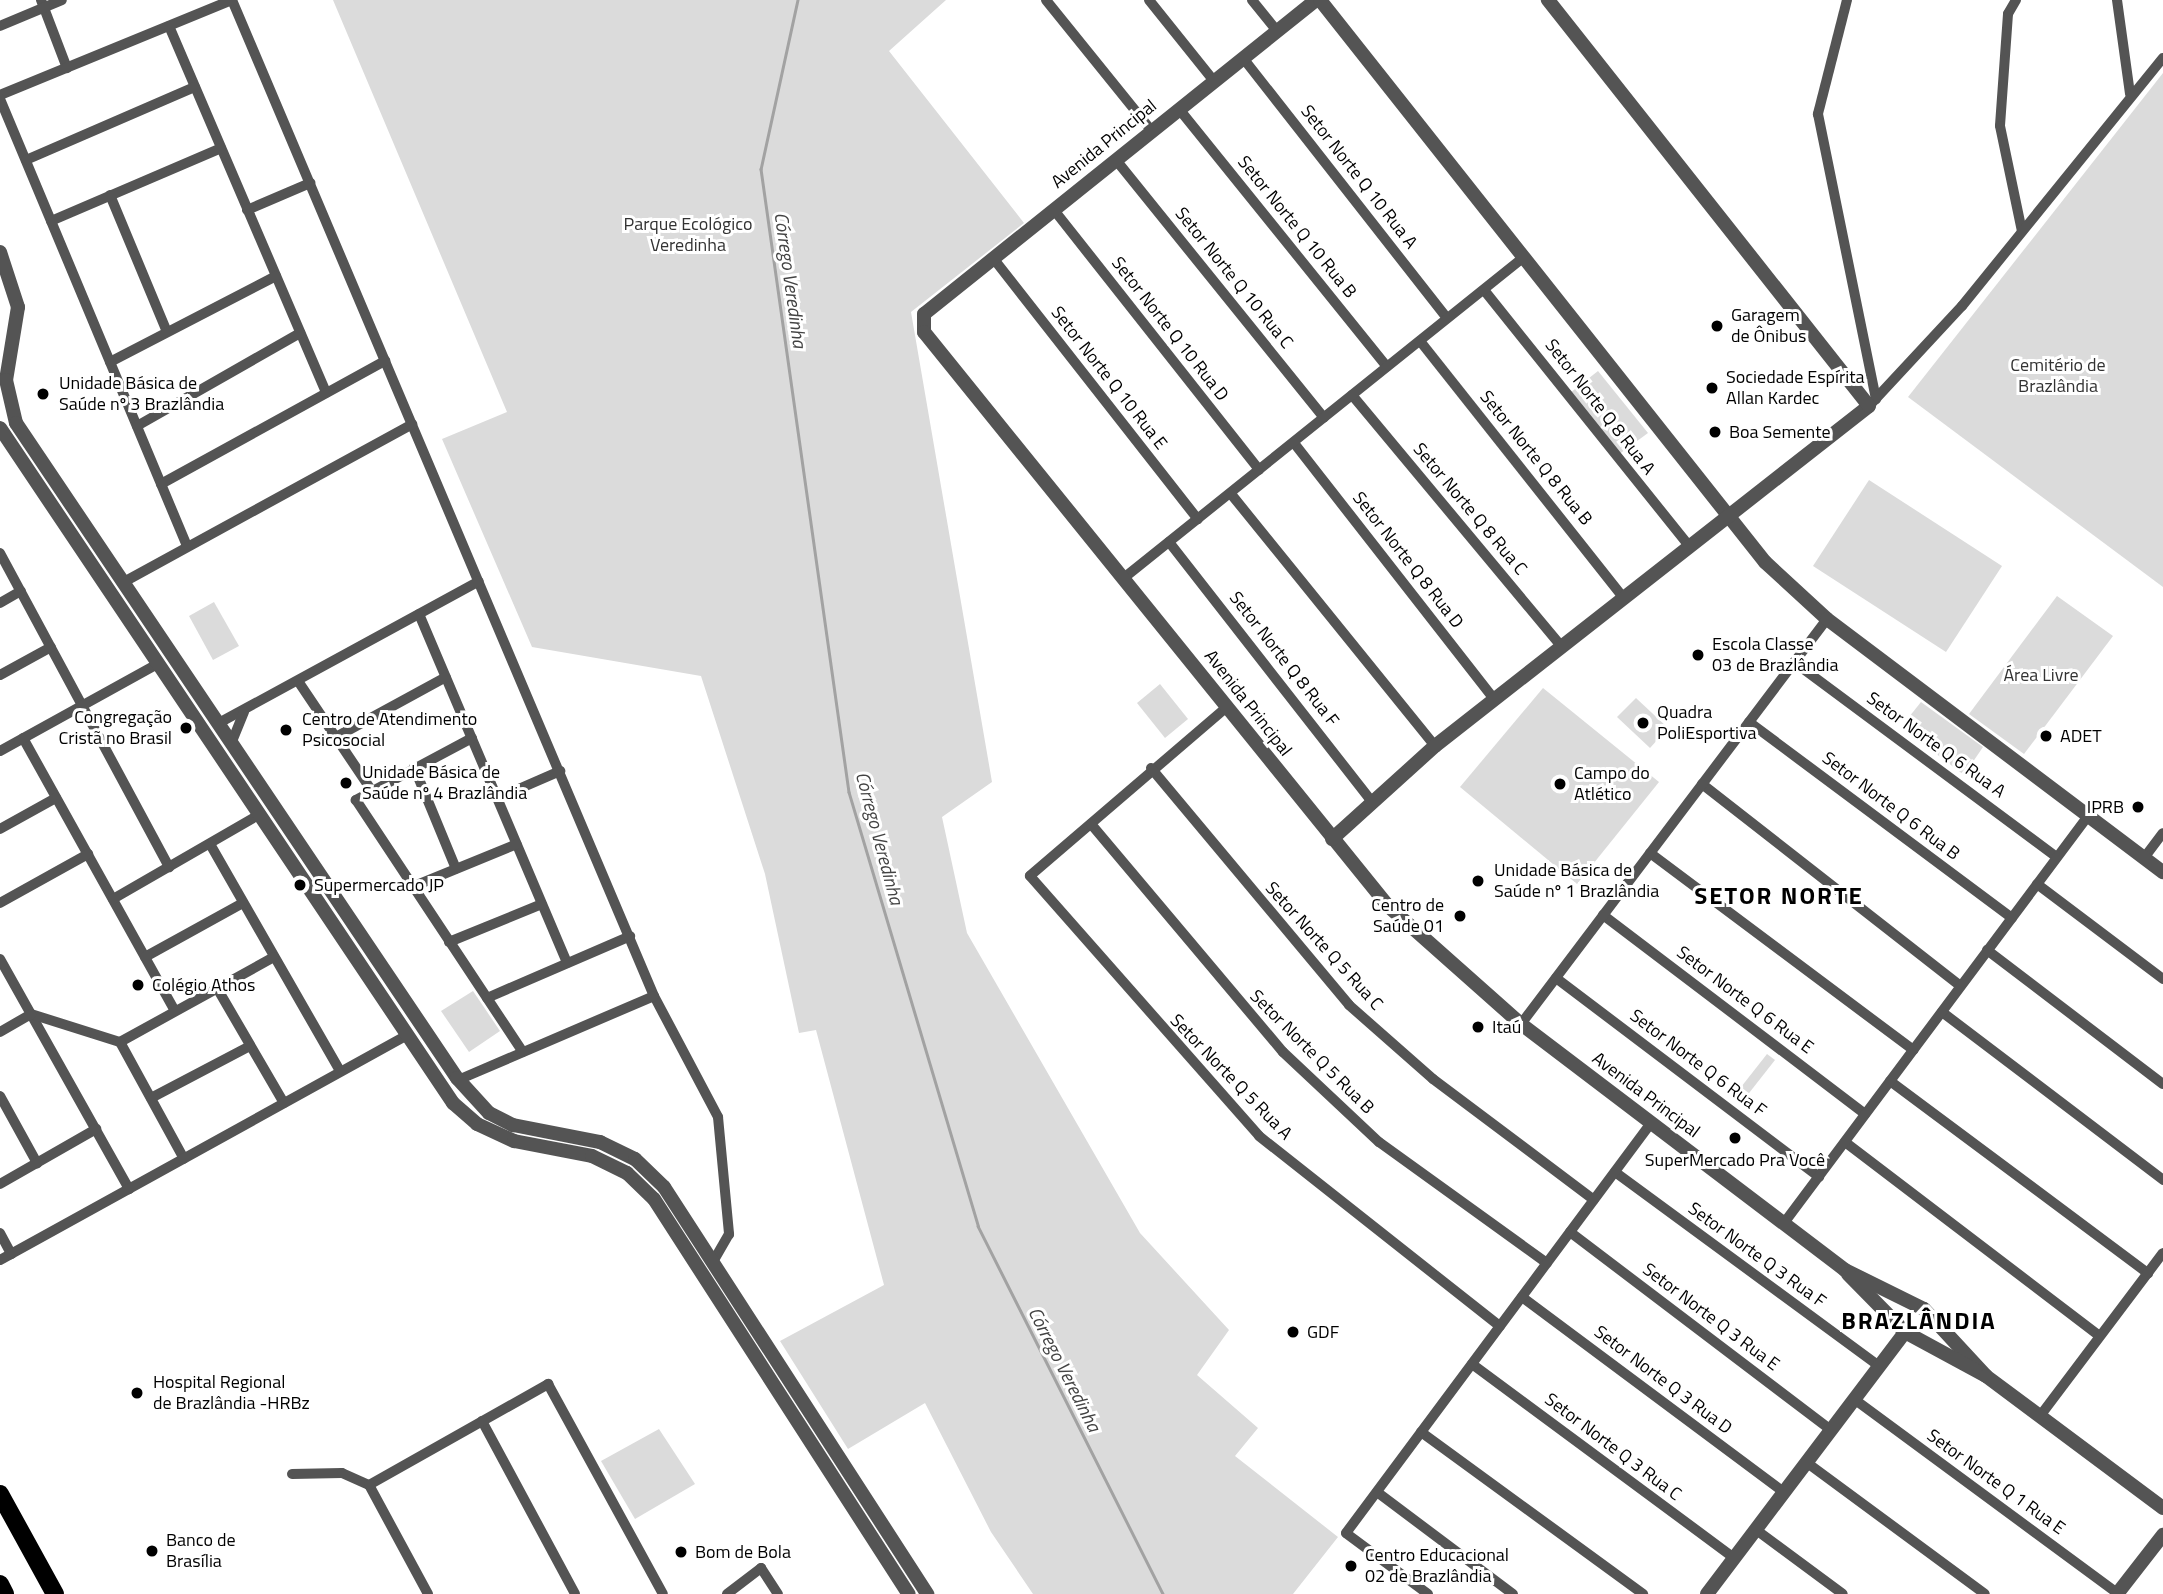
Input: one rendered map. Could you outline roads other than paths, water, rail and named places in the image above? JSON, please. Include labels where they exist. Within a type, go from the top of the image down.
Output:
[{"type":"highway","points":[[0,1494],[55,1594]]},
{"type":"highway","points":[[0,1584],[5,1594]]},
{"type":"street","points":[[0,26],[42,4],[62,0]]},
{"type":"street","points":[[187,546],[0,97],[232,0],[654,996],[718,1117],[729,1234],[712,1263]]},
{"type":"street","points":[[1046,0],[1151,130]]},
{"type":"street","points":[[1149,0],[1214,81]]},
{"type":"street","points":[[1252,0],[1278,31]]},
{"type":"street","points":[[1318,0],[1765,562],[1827,619],[2163,872]]},
{"type":"street","name":"Avenida Principal","points":[[1318,0],[1151,130],[924,314],[923,328],[1125,577],[1332,839],[1388,905],[1521,1024],[1651,1123],[1845,1270],[1900,1293],[1947,1331],[1986,1376]]},
{"type":"street","points":[[1548,0],[1870,406]]},
{"type":"street","points":[[1847,0],[1818,114],[1878,396],[1870,406]]},
{"type":"street","points":[[2016,0],[2008,14],[2000,126],[2022,231]]},
{"type":"street","points":[[2117,0],[2130,94]]},
{"type":"street","points":[[42,4],[67,68]]},
{"type":"street","points":[[169,26],[326,393]]},
{"type":"street","name":"Setor Norte Q 10 Rua A","points":[[1243,58],[1447,318]]},
{"type":"street","points":[[1332,839],[1370,799],[1435,746],[1688,545],[1870,406],[2022,231],[2130,94],[2163,58]]},
{"type":"street","points":[[26,160],[195,87]]},
{"type":"street","name":"Setor Norte Q 10 Rua B","points":[[1179,109],[1387,368]]},
{"type":"street","points":[[51,221],[221,148]]},
{"type":"street","name":"Setor Norte Q 10 Rua C","points":[[1116,160],[1324,418]]},
{"type":"street","points":[[247,210],[310,183]]},
{"type":"street","points":[[110,195],[167,332]]},
{"type":"street","name":"Setor Norte Q 10 Rua D","points":[[1054,210],[1259,470]]},
{"type":"street","points":[[0,252],[18,307],[8,400],[21,433],[458,1079],[499,1126],[593,1156],[627,1173],[654,1199],[829,1460],[927,1594]]},
{"type":"street","points":[[1125,577],[1524,257]]},
{"type":"street","name":"Setor Norte Q 10 Rua E","points":[[993,258],[1198,519]]},
{"type":"street","points":[[110,362],[276,276]]},
{"type":"street","name":"Setor Norte Q 8 Rua A","points":[[1484,289],[1688,545]]},
{"type":"street","points":[[137,426],[300,333]]},
{"type":"street","name":"Setor Norte Q 8 Rua B","points":[[1420,341],[1624,598]]},
{"type":"street","points":[[161,484],[385,361]]},
{"type":"street","name":"Setor Norte Q 8 Rua C","points":[[1352,395],[1562,646]]},
{"type":"street","points":[[122,583],[412,424]]},
{"type":"street","points":[[0,428],[80,553],[443,1089],[477,1124],[600,1142],[635,1159],[664,1187],[909,1594]]},
{"type":"street","name":"Setor Norte Q 8 Rua D","points":[[1294,443],[1494,699]]},
{"type":"street","points":[[1231,494],[1435,746]]},
{"type":"street","points":[[65,530],[73,534],[80,522]]},
{"type":"street","name":"Setor Norte Q 8 Rua F","points":[[1169,541],[1370,799]]},
{"type":"street","points":[[80,553],[86,542],[95,543]]},
{"type":"street","points":[[0,553],[169,867]]},
{"type":"street","points":[[217,724],[479,581]]},
{"type":"street","points":[[0,603],[21,591]]},
{"type":"street","points":[[419,614],[567,963]]},
{"type":"street","points":[[1521,1024],[1827,619]]},
{"type":"street","points":[[0,675],[51,647]]},
{"type":"street","name":"Setor Norte Q 6 Rua A","points":[[1794,662],[2057,857]]},
{"type":"street","points":[[0,751],[156,665]]},
{"type":"street","points":[[336,737],[446,677]]},
{"type":"street","points":[[298,681],[370,788]]},
{"type":"street","points":[[1091,824],[1151,768],[1228,706]]},
{"type":"street","points":[[231,744],[245,710]]},
{"type":"street","name":"Setor Norte Q 6 Rua B","points":[[1749,722],[2012,918]]},
{"type":"street","points":[[23,738],[175,1011]]},
{"type":"street","points":[[472,738],[370,788],[356,800],[523,1052]]},
{"type":"street","points":[[414,767],[456,869]]},
{"type":"street","name":"Setor Norte Q 5 Rua C","points":[[1151,768],[1349,1004],[1433,1079],[1594,1200]]},
{"type":"street","points":[[498,798],[560,771]]},
{"type":"street","points":[[1702,784],[1961,986]]},
{"type":"street","points":[[0,829],[57,797]]},
{"type":"street","points":[[1784,1223],[2088,816]]},
{"type":"street","points":[[113,900],[257,817]]},
{"type":"street","points":[[266,830],[282,820]]},
{"type":"street","name":"Setor Norte Q 5 Rua A","points":[[1091,824],[1030,876],[1259,1136],[1500,1326]]},
{"type":"street","name":"Setor Norte Q 5 Rua B","points":[[1091,824],[1283,1052],[1379,1142],[1547,1263]]},
{"type":"street","points":[[2144,858],[2163,833]]},
{"type":"street","points":[[210,844],[340,1072]]},
{"type":"street","points":[[412,887],[517,844]]},
{"type":"street","points":[[1650,853],[1913,1050]]},
{"type":"street","points":[[0,903],[88,854]]},
{"type":"street","points":[[2037,884],[2163,979]]},
{"type":"street","points":[[145,957],[243,903]]},
{"type":"street","points":[[449,942],[542,904]]},
{"type":"street","name":"Setor Norte Q 6 Rua E","points":[[1603,915],[1866,1114]]},
{"type":"street","points":[[336,933],[344,934],[352,923]]},
{"type":"street","points":[[486,998],[630,936]]},
{"type":"street","points":[[351,956],[360,945],[368,946]]},
{"type":"street","points":[[1987,950],[2163,1084]]},
{"type":"street","points":[[120,1042],[274,957]]},
{"type":"street","points":[[0,960],[129,1189]]},
{"type":"street","name":"Setor Norte Q 6 Rua F","points":[[1556,978],[1819,1177]]},
{"type":"street","points":[[217,988],[284,1103]]},
{"type":"street","points":[[443,1089],[448,1079],[458,1079],[654,996]]},
{"type":"street","points":[[1941,1012],[2163,1180]]},
{"type":"street","points":[[0,1032],[31,1014],[120,1042],[184,1158]]},
{"type":"street","points":[[0,1260],[405,1036]]},
{"type":"street","points":[[151,1098],[250,1045]]},
{"type":"street","points":[[431,1072],[443,1073],[447,1063]]},
{"type":"street","points":[[1890,1081],[2148,1273]]},
{"type":"street","points":[[0,1096],[37,1163]]},
{"type":"street","points":[[1428,1594],[1346,1533],[1651,1123]]},
{"type":"street","points":[[0,1184],[96,1129]]},
{"type":"street","points":[[1845,1142],[2100,1336]]},
{"type":"street","name":"Setor Norte Q 3 Rua F","points":[[1615,1172],[1879,1366]]},
{"type":"street","name":"Setor Norte Q 3 Rua E","points":[[1570,1232],[1831,1430]]},
{"type":"street","points":[[0,1233],[11,1254]]},
{"type":"street","points":[[2040,1416],[2163,1253]]},
{"type":"street","points":[[1845,1270],[1905,1332],[1986,1376],[2162,1504]]},
{"type":"street","points":[[1886,1315],[1887,1300],[1900,1293]]},
{"type":"street","name":"Setor Norte Q 3 Rua D","points":[[1522,1297],[1784,1492]]},
{"type":"street","points":[[1934,1350],[1946,1343],[1947,1331]]},
{"type":"street","points":[[1711,1593],[1734,1558],[1905,1332]]},
{"type":"street","name":"Setor Norte Q 3 Rua C","points":[[1472,1364],[1734,1558]]},
{"type":"street","points":[[369,1485],[548,1384],[663,1594]]},
{"type":"street","name":"Setor Norte Q 1 Rua E","points":[[1854,1399],[2117,1594]]},
{"type":"street","points":[[482,1421],[575,1594]]},
{"type":"street","points":[[1421,1432],[1643,1594]]},
{"type":"street","points":[[1806,1462],[1985,1594]]},
{"type":"street","points":[[292,1474],[342,1473],[369,1485],[428,1594]]},
{"type":"street","points":[[1377,1492],[1513,1594]]},
{"type":"street","points":[[1755,1530],[1843,1594]]},
{"type":"street","points":[[2117,1594],[2163,1535]]},
{"type":"street","points":[[727,1594],[761,1568],[778,1594]]},
{"type":"waterway","name":"Córrego Veredinha","points":[[798,0],[761,169],[849,792],[978,1226],[1163,1594]]},
{"type":"place","name":"Garagem de Ônibus","points":[[1717,326]]},
{"type":"place","name":"Sociedade Espírita Allan Kardec","points":[[1712,388]]},
{"type":"place","name":"Unidade Básica de Saúde nº 3 Brazlândia","points":[[43,394]]},
{"type":"place","name":"Boa Semente","points":[[1715,432]]},
{"type":"place","name":"Escola Classe 03 de Brazlândia","points":[[1698,655]]},
{"type":"place","name":"Quadra PoliEsportiva","points":[[1643,723]]},
{"type":"place","name":"Congregação Cristã no Brasil","points":[[186,728]]},
{"type":"place","name":"Centro de Atendimento Psicosocial","points":[[286,730]]},
{"type":"place","name":"ADET","points":[[2046,736]]},
{"type":"place","name":"Unidade Básica de Saúde nº 4 Brazlândia","points":[[346,783]]},
{"type":"place","name":"Campo do Atlético","points":[[1560,784]]},
{"type":"place","name":"IPRB","points":[[2138,807]]},
{"type":"place","name":"Unidade Básica de Saúde nº 1 Brazlândia","points":[[1478,881]]},
{"type":"place","name":"Supermercado JP","points":[[300,885]]},
{"type":"place","name":"Centro de Saúde 01","points":[[1460,916]]},
{"type":"place","name":"Colégio Athos","points":[[138,985]]},
{"type":"place","name":"Itaú","points":[[1478,1027]]},
{"type":"place","name":"SuperMercado Pra Você","points":[[1735,1138]]},
{"type":"place","name":"GDF","points":[[1293,1332]]},
{"type":"place","name":"Hospital Regional de Brazlândia -HRBz","points":[[137,1393]]},
{"type":"place","name":"Banco de Brasília","points":[[152,1551]]},
{"type":"place","name":"Bom de Bola","points":[[681,1552]]},
{"type":"place","name":"Centro Educacional 02 de Brazlândia","points":[[1351,1566]]},
{"type":"district","name":"SETOR NORTE","points":[[1779,896]]},
{"type":"district","name":"BRAZLÂNDIA","points":[[1919,1321]]},
{"type":"park label","name":"Parque Ecológico Veredinha","points":[[688,235]]},
{"type":"park label","name":"Cemitério de Brazlândia","points":[[2058,376]]},
{"type":"park label","name":"Área Livre","points":[[2041,675]]}]
